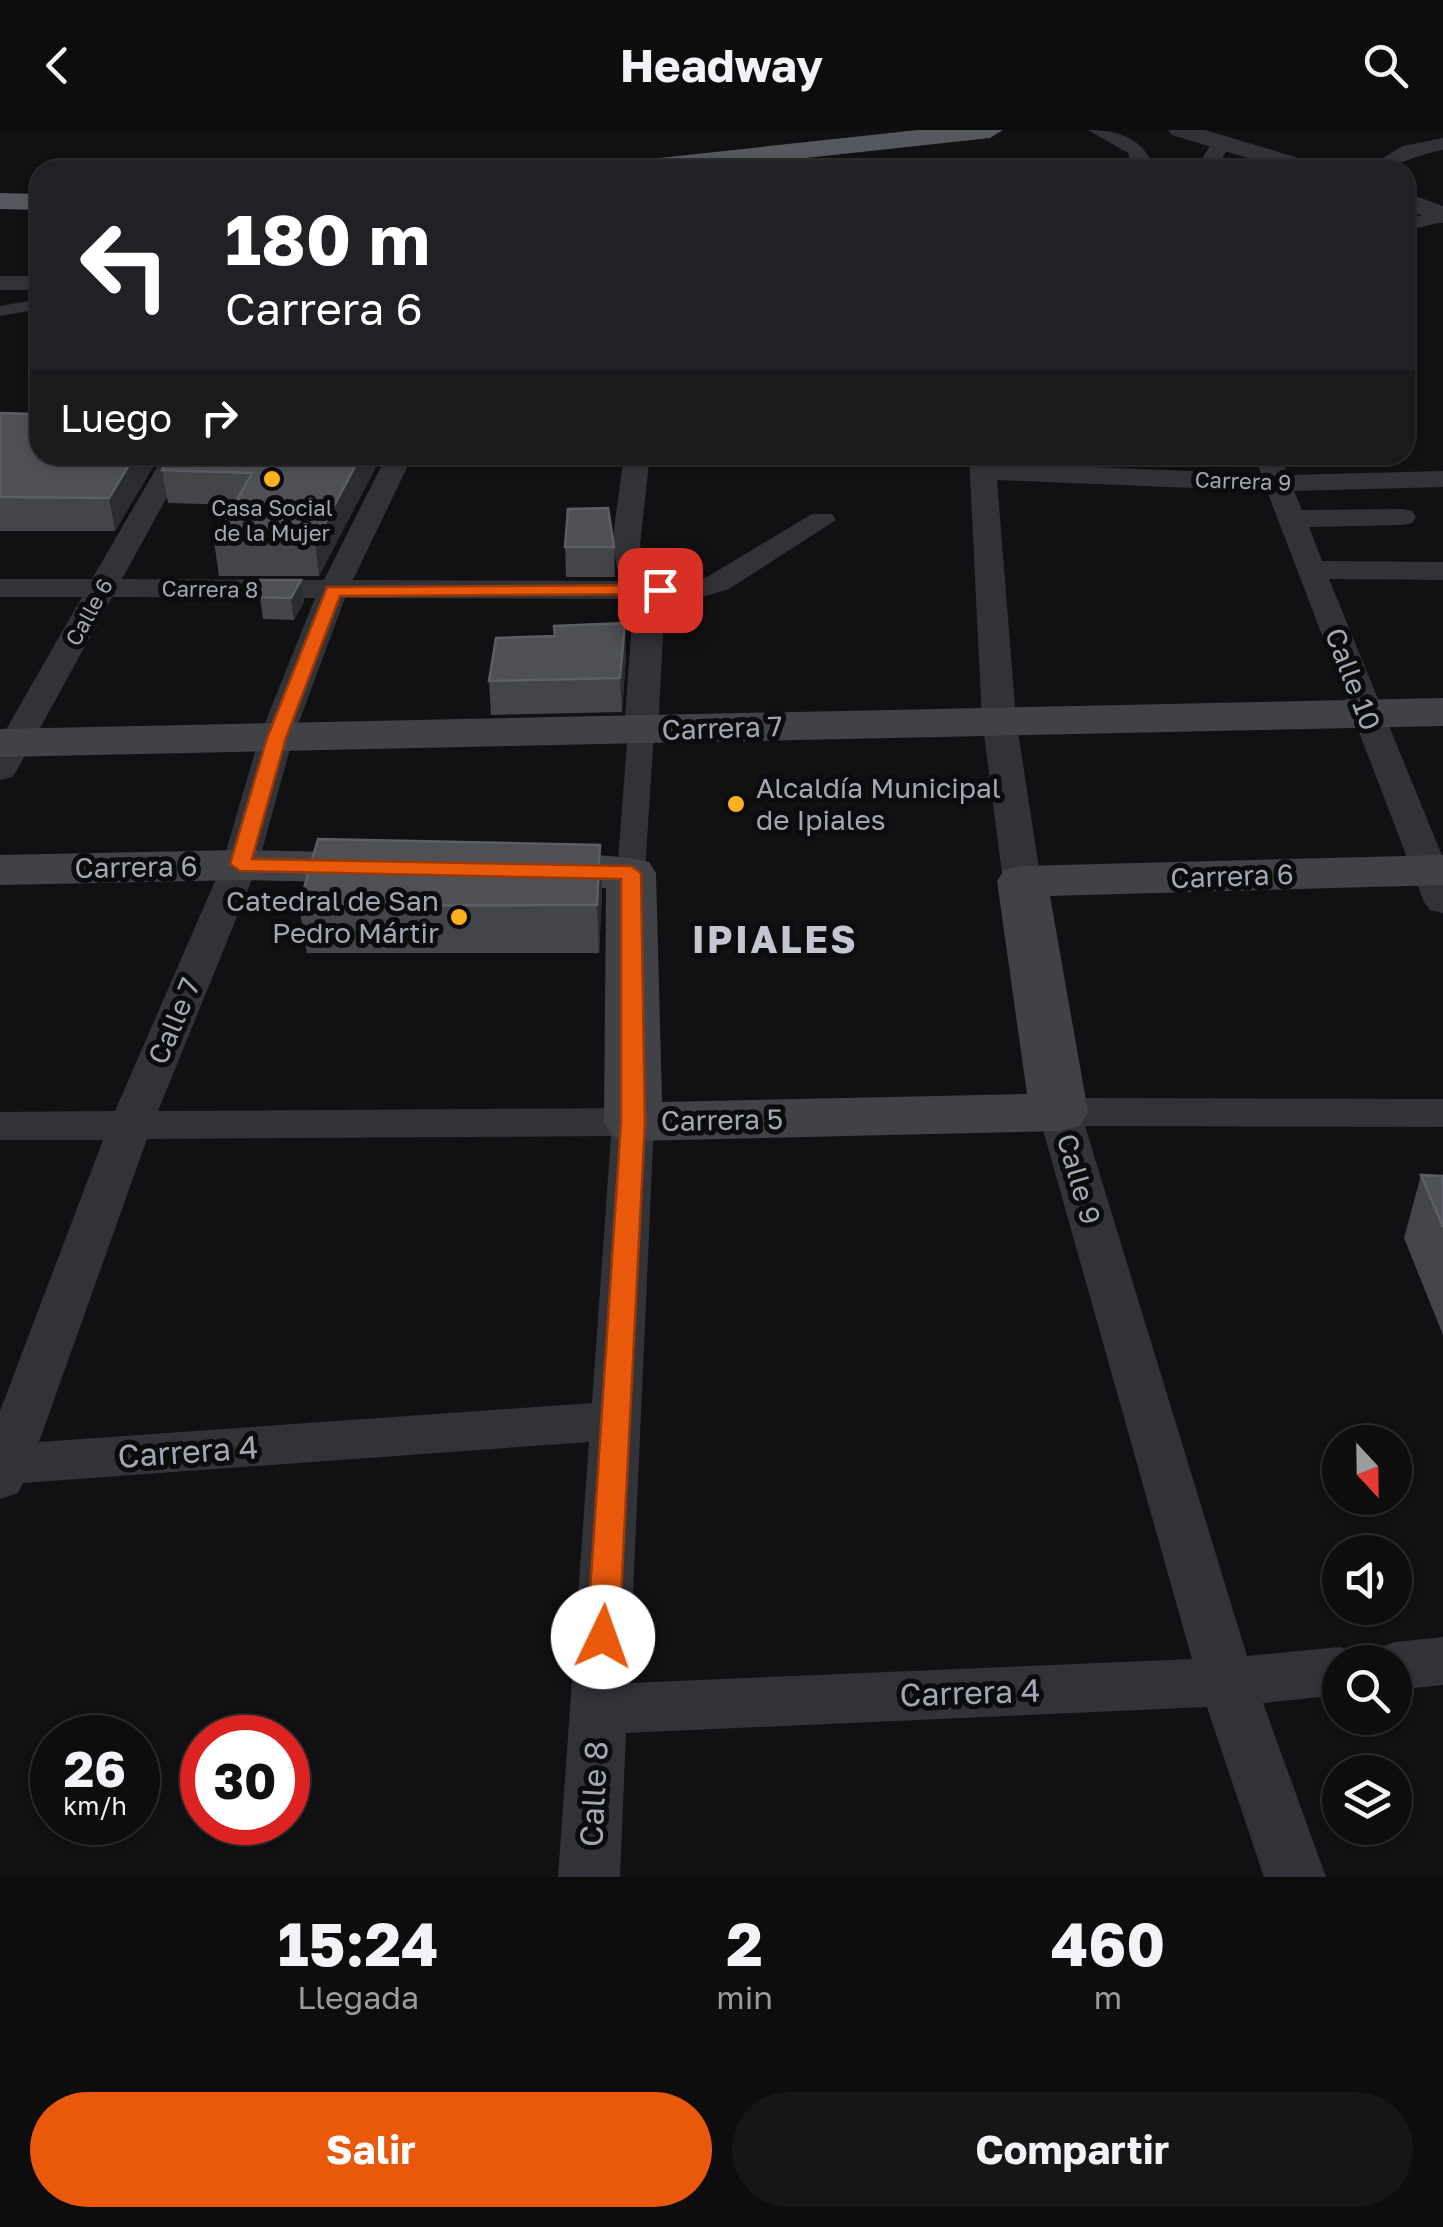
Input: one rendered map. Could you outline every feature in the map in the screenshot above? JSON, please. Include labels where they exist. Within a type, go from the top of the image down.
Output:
[{"type":"highway","points":[[714,160],[990,130]]},
{"type":"highway","points":[[0,201],[30,202]]},
{"type":"main road","name":"Carrera 7","points":[[5,752],[276,738],[641,731],[999,718],[1443,712]]},
{"type":"main road","name":"Carrera 6","points":[[0,870],[240,864],[631,873]]},
{"type":"main road","name":"Calle 8","points":[[631,873],[633,1122]]},
{"type":"main road","name":"Carrera 6","points":[[1022,881],[1439,881]]},
{"type":"main road","name":"Calle 9","points":[[1022,881],[1059,1112]]},
{"type":"main road","name":"Carrera 5","points":[[633,1122],[1059,1112]]},
{"type":"street","points":[[1097,130],[1136,150],[1141,160]]},
{"type":"street","points":[[1180,130],[1277,160]]},
{"type":"street","points":[[1211,160],[1220,144]]},
{"type":"street","points":[[1400,160],[1438,146]]},
{"type":"street","points":[[1415,204],[1443,215]]},
{"type":"street","points":[[1415,222],[1443,215]]},
{"type":"street","points":[[0,283],[30,284]]},
{"type":"street","points":[[0,311],[30,306]]},
{"type":"street","name":"Calle 6","points":[[5,752],[172,465]]},
{"type":"street","name":"Calle 7","points":[[2,1470],[130,1126],[240,864],[276,738],[334,591],[395,465]]},
{"type":"street","points":[[631,873],[649,591],[626,544],[636,465]]},
{"type":"street","name":"Calle 9","points":[[982,465],[999,718],[1022,881]]},
{"type":"street","name":"Carrera 9","points":[[1079,465],[1272,469],[1443,479]]},
{"type":"street","name":"Calle 10","points":[[1272,469],[1365,712],[1439,881]]},
{"type":"street","points":[[1292,518],[1402,517]]},
{"type":"street","name":"Carrera 8","points":[[0,588],[334,591],[706,588],[822,520]]},
{"type":"street","points":[[1311,570],[1443,571]]},
{"type":"street","name":"Calle 9","points":[[1059,1112],[1227,1682],[1295,1877]]},
{"type":"street","name":"Carrera 5","points":[[1059,1112],[1443,1114]]},
{"type":"street","name":"Carrera 5","points":[[0,1126],[633,1122]]},
{"type":"street","name":"Calle 8","points":[[589,1877],[633,1122]]},
{"type":"street","name":"Carrera 4","points":[[2,1470],[616,1421]]},
{"type":"street","points":[[1412,1664],[1443,1661]]},
{"type":"street","name":"Carrera 4","points":[[599,1709],[1227,1682],[1322,1673]]},
{"type":"building","points":[[0,413],[30,414],[30,465],[129,465],[109,498],[0,497]]},
{"type":"building","points":[[165,465],[356,465],[315,542],[214,541],[252,473],[162,470]]},
{"type":"building","points":[[608,508],[614,547],[565,547],[568,509]]},
{"type":"building","points":[[260,580],[301,580],[291,598],[260,597]]},
{"type":"building","points":[[625,623],[620,678],[489,681],[496,638],[555,636],[554,626]]},
{"type":"building","points":[[318,839],[600,845],[597,905],[299,906]]},
{"type":"building","points":[[1421,1175],[1443,1176],[1443,1227]]},
{"type":"place","name":"Casa Social de la Mujer","points":[[272,479]]},
{"type":"place","name":"Alcaldía Municipal de Ipiales","points":[[736,804]]},
{"type":"place","name":"Catedral de San Pedro Mártir","points":[[459,917]]},
{"type":"district","name":"IPIALES","points":[[775,940]]},
{"type":"route","points":[[603,1637],[633,1122],[631,873],[240,864],[276,738],[334,591],[660,590]]}]
